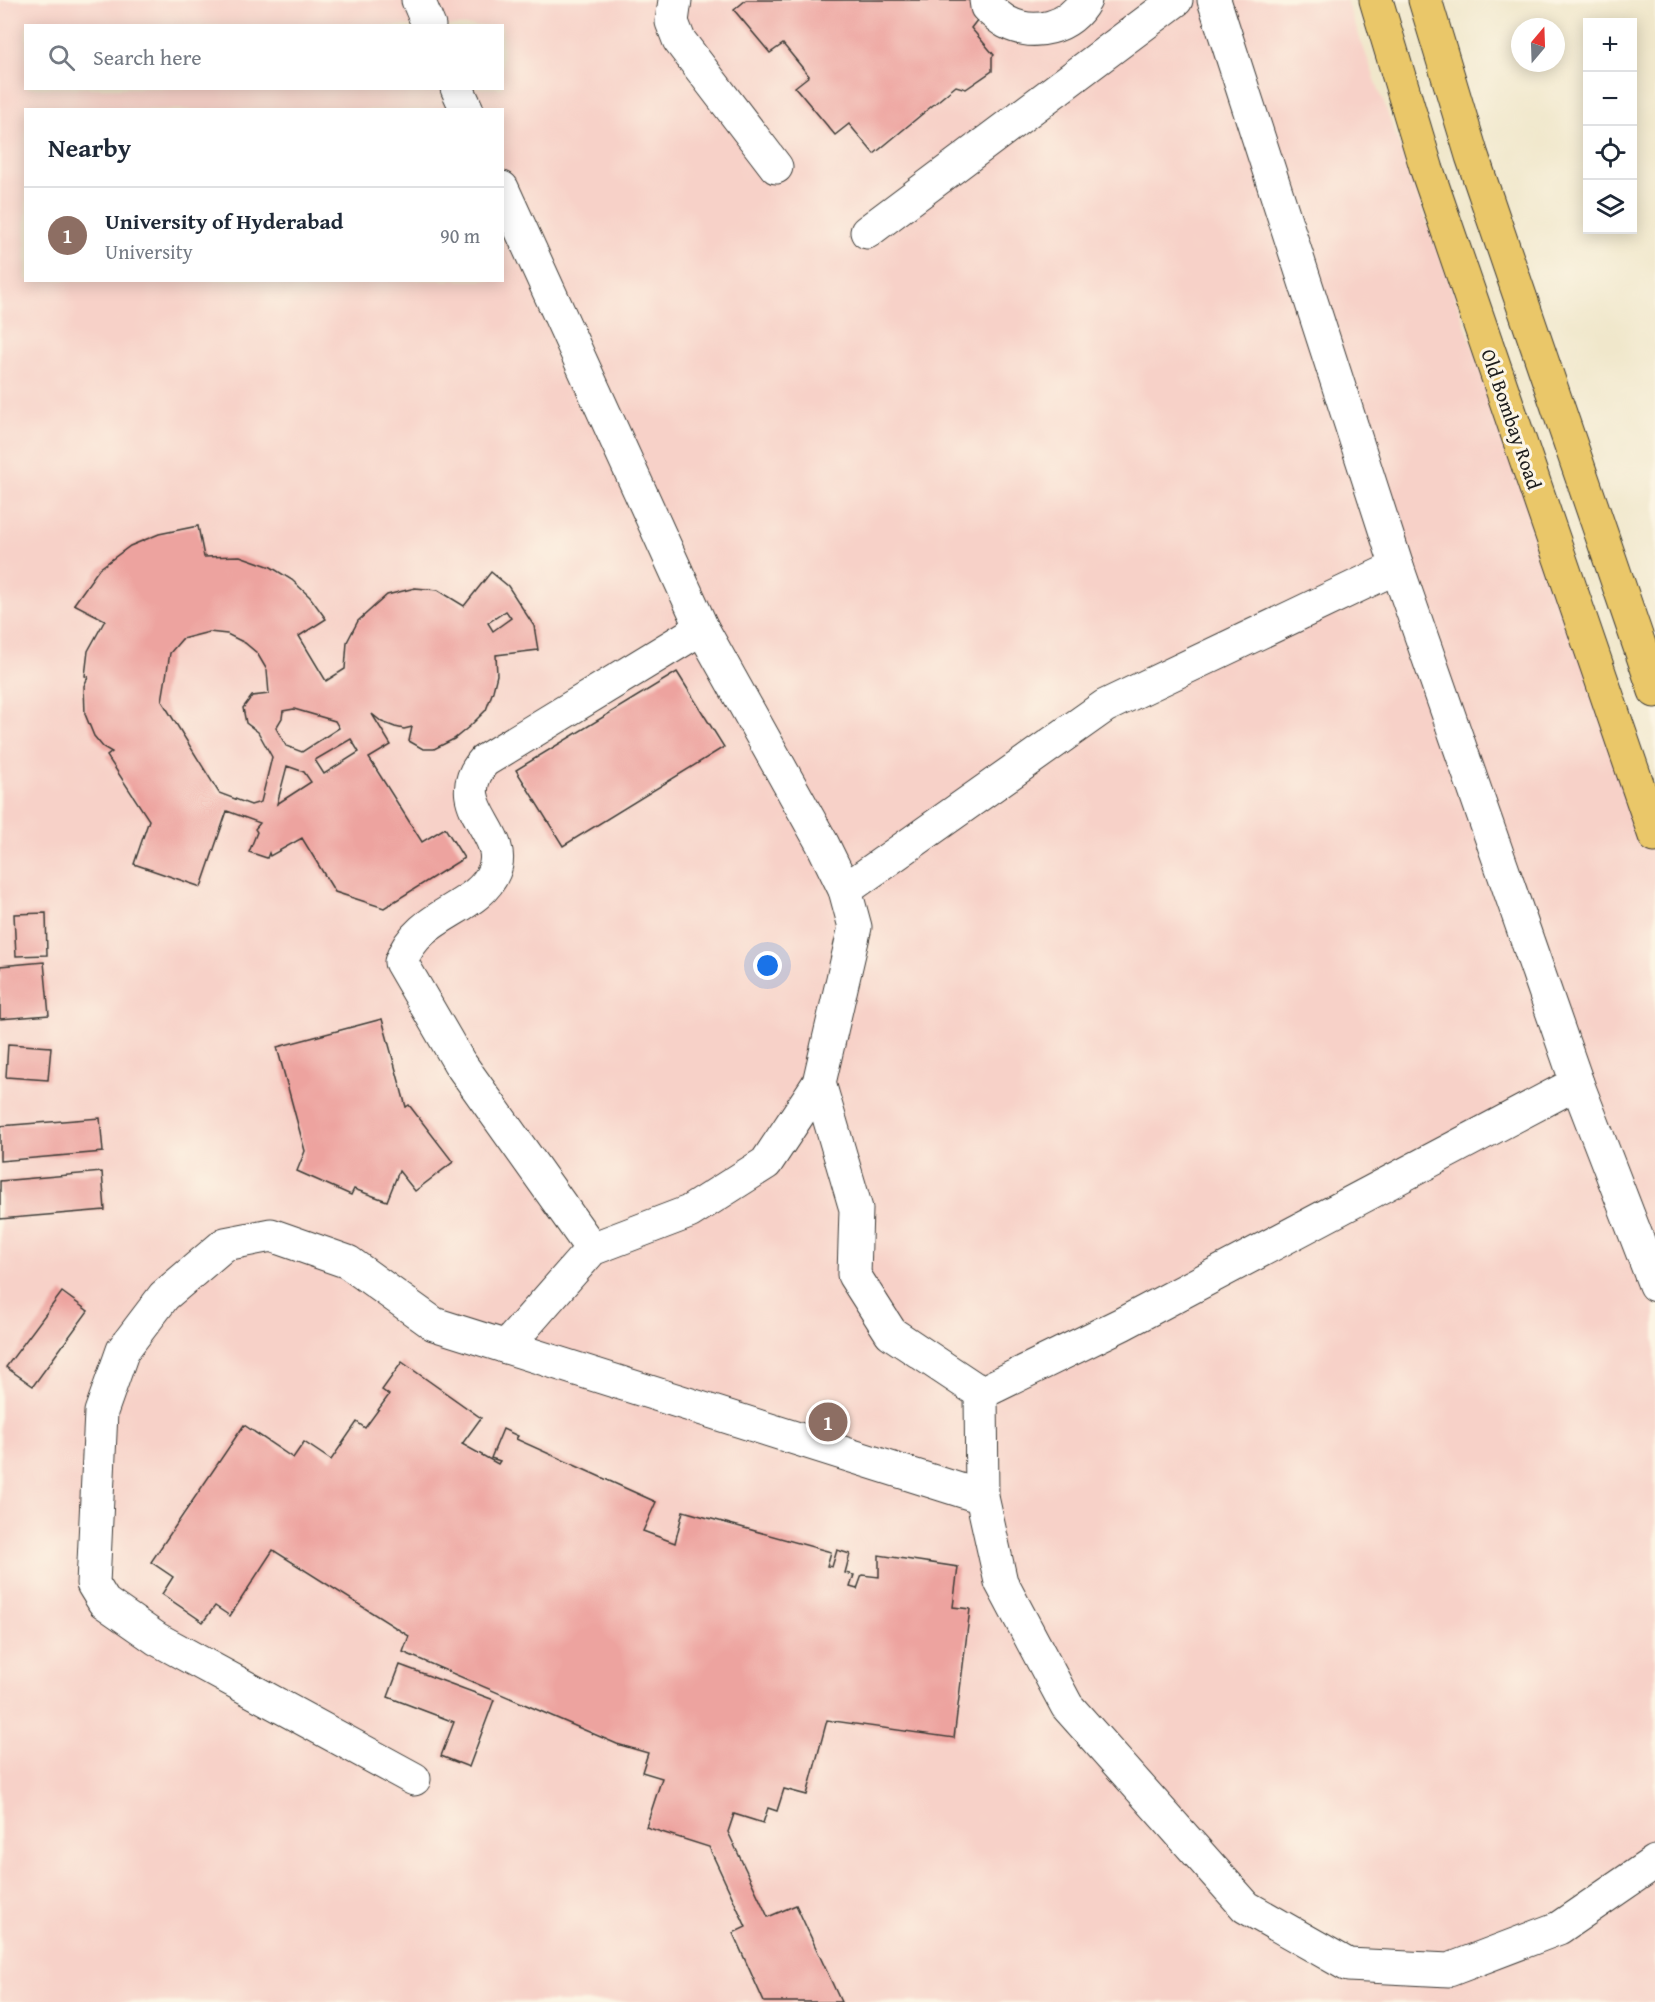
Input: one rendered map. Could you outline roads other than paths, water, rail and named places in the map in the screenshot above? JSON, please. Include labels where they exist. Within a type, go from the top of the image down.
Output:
[{"type":"main road","name":"Old Bombay Road","points":[[1376,0],[1427,170],[1655,836]]},
{"type":"main road","points":[[1425,0],[1472,156],[1655,691]]},
{"type":"street","points":[[418,0],[428,24]]},
{"type":"street","points":[[675,0],[672,22],[679,40],[776,167]]},
{"type":"street","points":[[986,0],[987,7],[1006,22],[1037,31],[1065,24],[1079,8],[1104,54]]},
{"type":"street","points":[[867,232],[1176,0]]},
{"type":"street","points":[[1214,0],[1397,567],[1577,1083],[1655,1286]]},
{"type":"street","points":[[458,90],[466,108]]},
{"type":"street","points":[[504,192],[702,627],[822,843],[845,890],[855,927],[819,1083],[766,1163],[689,1212],[592,1249],[506,1347]]},
{"type":"street","points":[[845,890],[1105,706],[1397,567]]},
{"type":"street","points":[[592,1249],[459,1062],[401,962],[406,948],[418,932],[484,887],[495,869],[494,842],[471,799],[473,774],[484,761],[702,627]]},
{"type":"street","points":[[819,1083],[855,1209],[854,1275],[891,1333],[981,1393]]},
{"type":"street","points":[[981,1393],[1122,1324],[1577,1083]]},
{"type":"street","points":[[414,1779],[157,1638],[104,1602],[93,1584],[100,1412],[123,1350],[164,1296],[225,1244],[271,1236],[348,1262],[434,1324],[982,1497]]},
{"type":"street","points":[[981,1393],[982,1497],[1001,1582],[1067,1706],[1246,1907],[1348,1965],[1449,1970],[1559,1928],[1655,1862]]},
{"type":"place","name":"University of Hyderabad","points":[[828,1422]]}]
